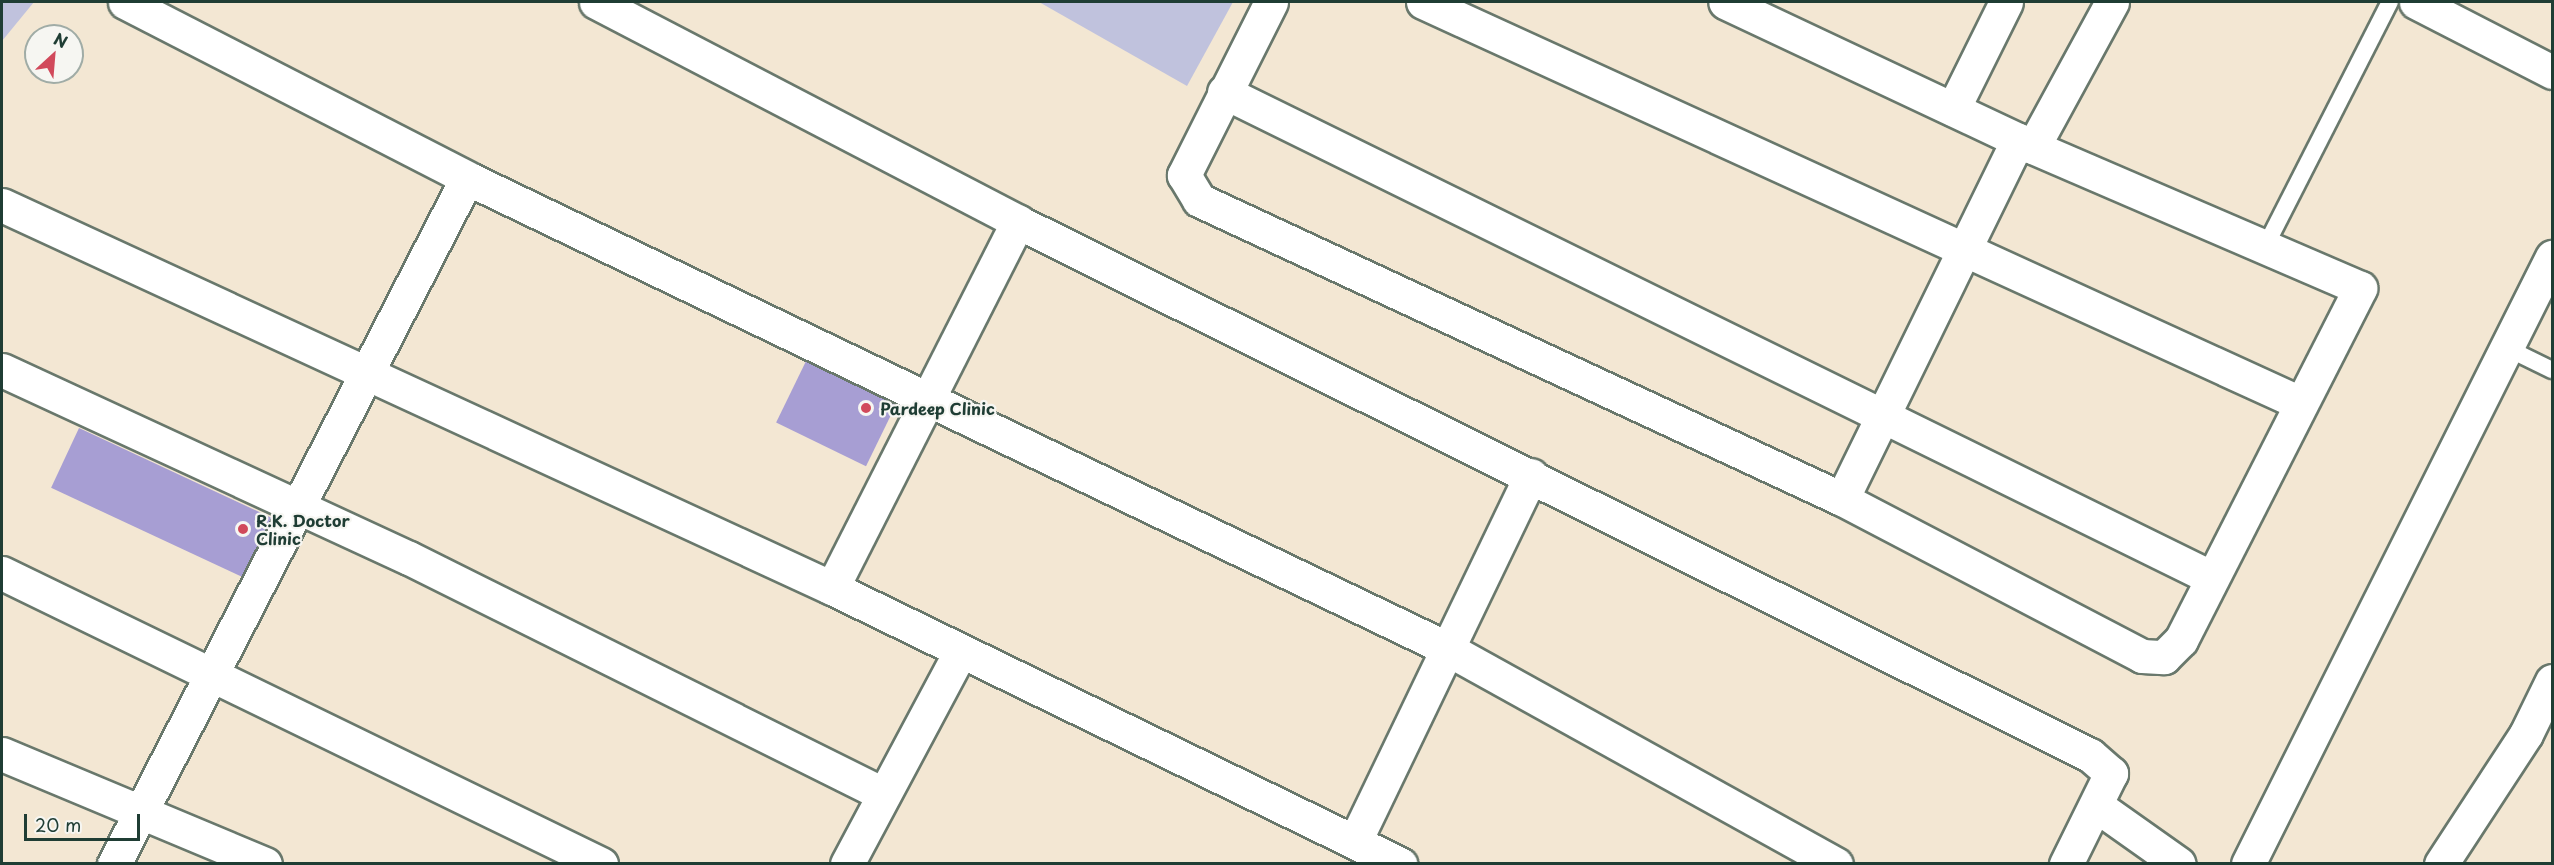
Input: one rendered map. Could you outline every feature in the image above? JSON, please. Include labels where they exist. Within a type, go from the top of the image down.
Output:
[{"type":"street","points":[[125,2],[467,178],[1444,647],[1836,864]]},
{"type":"street","points":[[596,2],[1018,222],[1531,475],[2090,755],[2110,773],[2097,806],[2066,864]]},
{"type":"street","points":[[1271,2],[1224,92],[1185,175],[1199,200],[1842,499],[2156,659],[2181,640],[2360,288],[2264,249],[2026,143],[1725,2]]},
{"type":"street","points":[[1423,2],[2300,403]]},
{"type":"street","points":[[1953,109],[2006,2]]},
{"type":"street","points":[[1842,499],[1965,249],[2112,2]]},
{"type":"street","points":[[2416,2],[2553,72]]},
{"type":"street","points":[[1224,92],[2212,578]]},
{"type":"street","points":[[114,864],[215,676],[301,508],[364,374],[467,178]]},
{"type":"street","points":[[2,205],[832,588],[1400,864]]},
{"type":"street","points":[[832,588],[924,399],[1018,222]]},
{"type":"street","points":[[2248,864],[2553,257]]},
{"type":"street","points":[[2,370],[301,508],[883,794]]},
{"type":"street","points":[[1355,841],[1444,647],[1531,475]]},
{"type":"street","points":[[2,573],[601,864]]},
{"type":"street","points":[[847,864],[960,652]]},
{"type":"street","points":[[2441,864],[2526,734],[2553,681]]},
{"type":"street","points":[[2,754],[142,810],[265,864]]},
{"type":"street","points":[[2097,806],[2179,864]]},
{"type":"lane","points":[[2264,249],[2390,2]]},
{"type":"lane","points":[[2507,348],[2553,370]]},
{"type":"shaded area","points":[[2,2],[34,2],[2,41]]},
{"type":"shaded area","points":[[1039,2],[1233,2],[1187,86]]},
{"type":"building","points":[[809,355],[899,399],[866,466],[776,422]]},
{"type":"building","points":[[79,428],[273,518],[245,578],[51,488]]},
{"type":"place","name":"Pardeep Clinic","points":[[866,408]]},
{"type":"place","name":"R.K. Doctor Clinic","points":[[243,529]]}]
